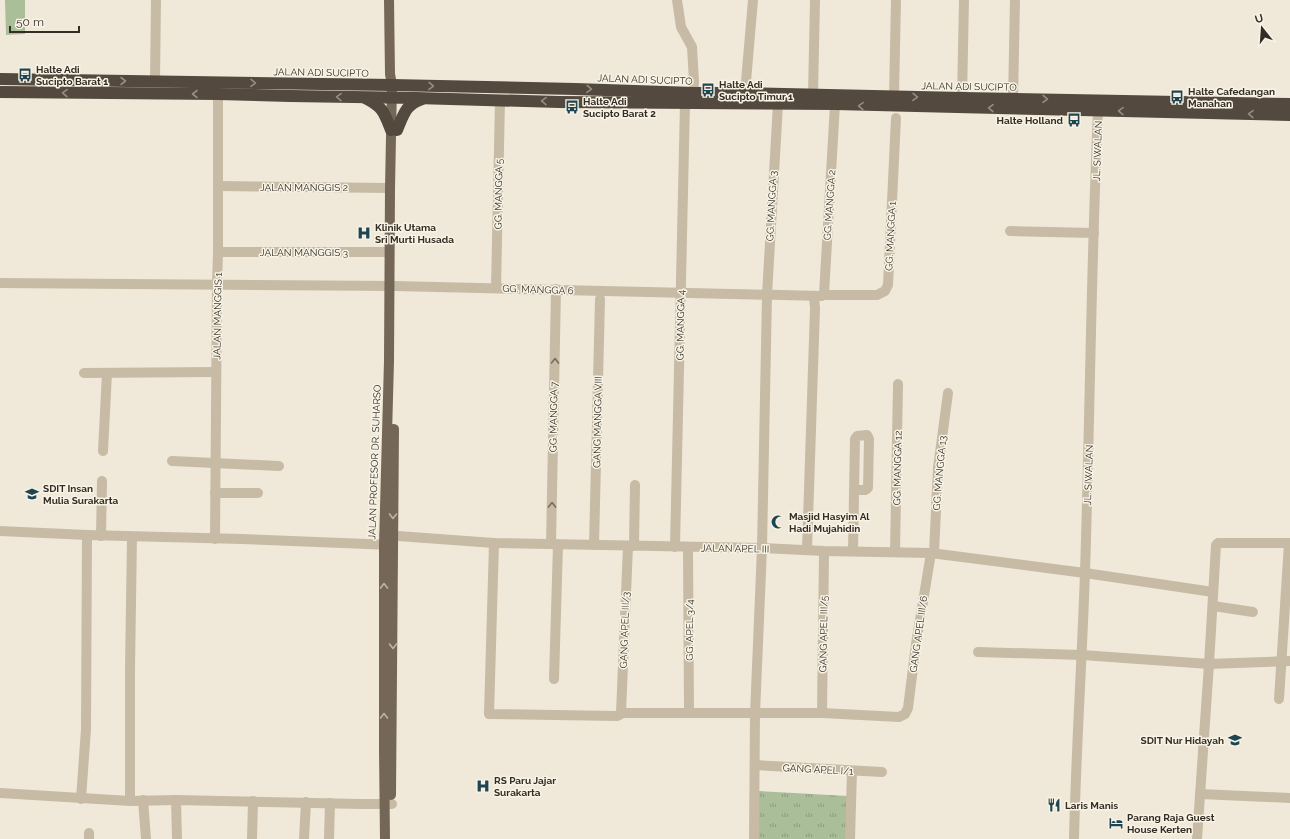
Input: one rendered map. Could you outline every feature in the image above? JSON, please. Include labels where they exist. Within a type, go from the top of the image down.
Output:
[{"type":"highway","name":"JALAN ADI SUCIPTO","points":[[0,79],[263,84],[393,81],[545,88],[691,100],[777,110],[836,104],[1290,115]]},
{"type":"highway","name":"JALAN ADI SUCIPTO","points":[[0,92],[218,94],[500,100],[691,100],[745,87],[1013,93],[1290,104]]},
{"type":"highway","points":[[364,97],[377,104],[394,130],[412,103],[425,98]]},
{"type":"main road","name":"JALAN PROFESOR DR. SUHARSO","points":[[385,839],[388,804],[389,540],[395,98],[389,0]]},
{"type":"main road","name":"JALAN PROFESOR DR. SUHARSO","points":[[392,286],[389,252],[390,188],[394,130]]},
{"type":"main road","name":"JALAN PROFESOR DR. SUHARSO","points":[[388,804],[392,839]]},
{"type":"street","points":[[155,81],[156,0]]},
{"type":"street","name":"GG. MANGGA 4","points":[[675,547],[680,293],[691,100],[692,47],[681,27],[677,0]]},
{"type":"street","points":[[745,87],[753,0]]},
{"type":"street","points":[[813,89],[815,0]]},
{"type":"street","points":[[894,90],[896,0]]},
{"type":"street","points":[[962,92],[964,0]]},
{"type":"street","points":[[1013,93],[1015,0]]},
{"type":"street","name":"JALAN MANGGIS 1","points":[[215,539],[218,94]]},
{"type":"street","name":"GG. MANGGA 5","points":[[496,288],[500,100]]},
{"type":"street","name":"GG. MANGGA 2","points":[[807,550],[815,315],[819,296],[836,104]]},
{"type":"street","name":"GG. MANGGA 3","points":[[754,839],[756,714],[762,548],[766,295],[777,110]]},
{"type":"street","name":"JL. SIWALAN","points":[[1074,839],[1085,573],[1098,111]]},
{"type":"street","name":"GG. MANGGA 1","points":[[766,295],[877,295],[885,291],[888,286],[896,118]]},
{"type":"street","name":"JALAN MANGGIS 2","points":[[218,186],[390,188]]},
{"type":"street","points":[[1010,231],[1094,233]]},
{"type":"street","name":"JALAN MANGGIS 3","points":[[218,252],[389,252]]},
{"type":"street","name":"GG. MANGGA 6","points":[[0,283],[392,286],[766,295]]},
{"type":"street","name":"GG. MANGGA 7","points":[[554,679],[556,289]]},
{"type":"street","name":"GANG MANGGA VIII","points":[[594,545],[600,299]]},
{"type":"street","points":[[84,373],[216,372]]},
{"type":"street","points":[[103,451],[107,373]]},
{"type":"street","name":"GG. MANGGA 12","points":[[895,552],[898,384]]},
{"type":"street","name":"GG. MANGGA 13","points":[[932,553],[938,468],[948,393]]},
{"type":"street","points":[[853,551],[854,439],[857,436],[867,435],[869,439],[868,488],[865,490],[854,490]]},
{"type":"street","points":[[172,461],[280,466]]},
{"type":"street","points":[[101,536],[102,481]]},
{"type":"street","name":"GANG APEL III/3","points":[[621,713],[635,486]]},
{"type":"street","points":[[215,493],[258,493]]},
{"type":"street","name":"JALAN APEL III","points":[[0,531],[101,536],[215,539],[389,540],[932,553],[1085,573],[1213,592]]},
{"type":"street","points":[[81,799],[86,729],[87,535]]},
{"type":"street","points":[[130,801],[132,537]]},
{"type":"street","points":[[494,543],[489,714],[617,716],[621,713],[822,713]]},
{"type":"street","points":[[1197,839],[1213,606],[1215,547],[1218,543],[1290,543],[1286,661],[1279,699]]},
{"type":"street","name":"GG. APEL 3/4","points":[[688,547],[689,713]]},
{"type":"street","name":"GANG APEL III/6","points":[[822,713],[895,718],[905,714],[908,708],[916,644],[932,553]]},
{"type":"street","name":"GANG APEL III/5","points":[[822,713],[824,554]]},
{"type":"street","points":[[1213,606],[1254,612]]},
{"type":"street","points":[[978,652],[1082,655],[1209,664],[1286,661]]},
{"type":"street","name":"GANG APEL I/1","points":[[755,765],[882,772]]},
{"type":"street","points":[[850,839],[852,771]]},
{"type":"street","points":[[0,793],[130,801],[176,800],[388,804]]},
{"type":"street","points":[[1200,794],[1290,798]]},
{"type":"street","points":[[144,800],[146,839]]},
{"type":"street","points":[[176,800],[177,839]]},
{"type":"street","points":[[252,839],[253,801]]},
{"type":"street","points":[[304,839],[306,802]]},
{"type":"street","points":[[329,839],[330,803]]},
{"type":"green space","points":[[5,0],[25,0],[25,34],[6,35]]},
{"type":"green space","points":[[759,791],[848,796],[846,839],[758,839]]},
{"type":"place","name":"Halte Adi Sucipto Barat 1","points":[[25,75]]},
{"type":"place","name":"Halte Adi Sucipto Timur 1","points":[[708,90]]},
{"type":"place","name":"Halte Cafedangan Manahan","points":[[1177,97]]},
{"type":"place","name":"Halte Adi Sucipto Barat 2","points":[[572,107]]},
{"type":"place","name":"Halte Holland","points":[[1074,120]]},
{"type":"place","name":"Klinik Utama Sri Murti Husada","points":[[364,233]]},
{"type":"place","name":"SDIT Insan Mulia Surakarta","points":[[32,494]]},
{"type":"place","name":"Masjid Hasyim Al Hadi Mujahidin","points":[[778,522]]},
{"type":"place","name":"SDIT Nur Hidayah","points":[[1235,740]]},
{"type":"place","name":"RS Paru Jajar Surakarta","points":[[483,786]]},
{"type":"place","name":"Laris Manis","points":[[1054,805]]},
{"type":"place","name":"Parang Raja Guest House Kerten","points":[[1116,823]]}]
